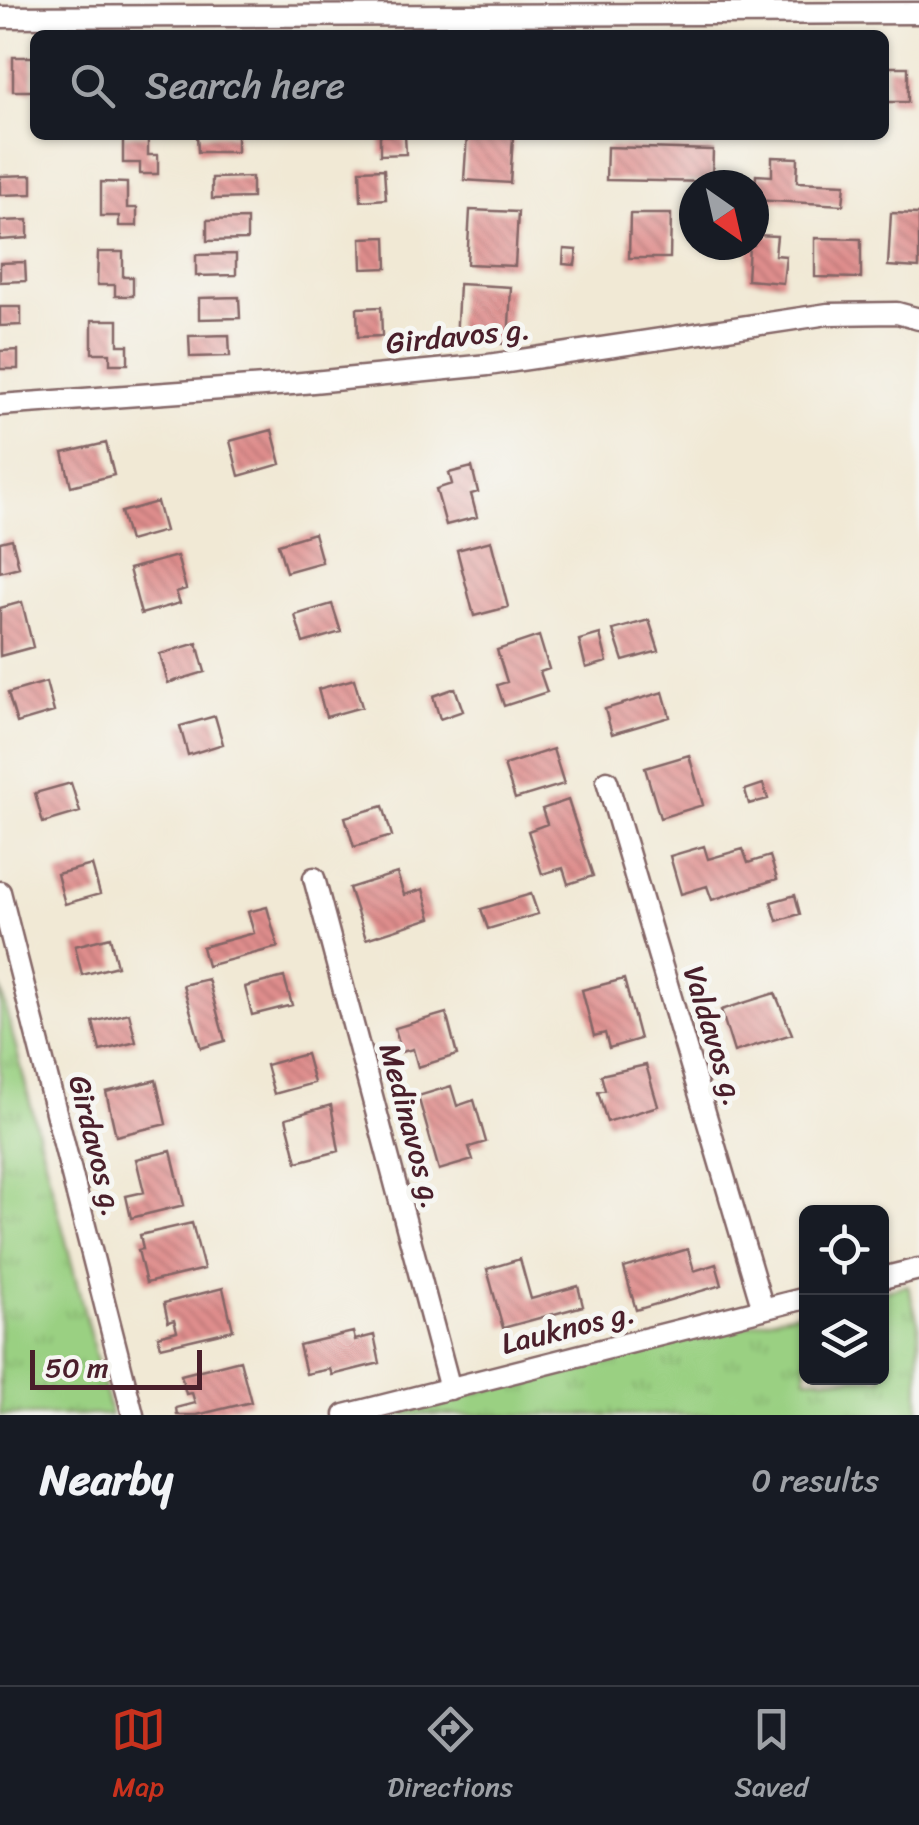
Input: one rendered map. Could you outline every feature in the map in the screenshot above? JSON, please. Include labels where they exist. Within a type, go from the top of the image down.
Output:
[{"type":"street","points":[[0,18],[919,13]]},
{"type":"street","name":"Girdavos g.","points":[[0,404],[292,384],[488,365],[828,314],[896,313],[919,318]]},
{"type":"street","name":"Valdavos g.","points":[[607,781],[764,1308]]},
{"type":"street","name":"Medinavos g.","points":[[314,878],[450,1389]]},
{"type":"street","name":"Girdavos g.","points":[[0,892],[133,1415]]},
{"type":"street","points":[[889,1276],[919,1269]]},
{"type":"street","name":"Lauknos g.","points":[[345,1415],[799,1300]]},
{"type":"green space","points":[[0,986],[111,1415],[0,1415]]},
{"type":"green space","points":[[908,1285],[919,1326],[919,1415],[386,1415],[799,1312],[799,1385],[889,1385],[889,1289]]},
{"type":"building","points":[[13,57],[30,57],[30,91],[13,91]]},
{"type":"building","points":[[889,67],[908,67],[908,102],[889,102]]},
{"type":"building","points":[[123,140],[148,140],[148,155],[158,155],[158,174],[140,174],[140,163],[123,163]]},
{"type":"building","points":[[197,140],[237,140],[237,152],[198,152]]},
{"type":"building","points":[[380,140],[405,140],[406,154],[380,155]]},
{"type":"building","points":[[467,140],[513,140],[510,183],[464,180]]},
{"type":"building","points":[[607,147],[713,150],[712,170],[679,170],[679,181],[606,180]]},
{"type":"building","points":[[772,157],[798,158],[797,182],[845,184],[843,205],[769,201],[769,176]]},
{"type":"building","points":[[384,169],[386,199],[361,201],[360,170]]},
{"type":"building","points":[[32,175],[32,194],[0,195],[0,176]]},
{"type":"building","points":[[252,177],[252,198],[212,199],[212,178]]},
{"type":"building","points":[[101,182],[127,183],[127,208],[137,208],[137,226],[119,226],[119,216],[101,216]]},
{"type":"building","points":[[470,210],[518,212],[515,266],[467,264]]},
{"type":"building","points":[[891,213],[919,214],[919,268],[888,266]]},
{"type":"building","points":[[630,214],[671,214],[670,258],[629,258]]},
{"type":"building","points":[[247,219],[247,240],[207,241],[207,220]]},
{"type":"building","points":[[28,220],[28,238],[0,240],[0,221]]},
{"type":"building","points":[[769,236],[777,236],[775,255],[786,256],[783,283],[747,280],[748,260],[769,260]]},
{"type":"building","points":[[386,237],[387,268],[362,269],[361,238]]},
{"type":"building","points":[[815,238],[861,239],[861,278],[815,277]]},
{"type":"building","points":[[564,249],[577,250],[575,265],[563,264]]},
{"type":"building","points":[[98,252],[123,252],[123,277],[133,277],[133,296],[115,296],[115,285],[97,285]]},
{"type":"building","points":[[236,254],[236,275],[196,276],[196,255]]},
{"type":"building","points":[[25,262],[26,281],[0,282],[0,263]]},
{"type":"building","points":[[459,284],[511,287],[508,344],[456,341]]},
{"type":"building","points":[[239,297],[240,318],[199,319],[199,298]]},
{"type":"building","points":[[0,307],[21,307],[21,325],[0,326]]},
{"type":"building","points":[[381,307],[382,336],[358,337],[357,308]]},
{"type":"building","points":[[92,320],[118,320],[118,345],[128,345],[128,364],[110,364],[110,353],[92,353]]},
{"type":"building","points":[[229,335],[230,356],[190,357],[189,336]]},
{"type":"building","points":[[18,350],[18,369],[0,369],[0,351]]},
{"type":"building","points":[[272,430],[281,464],[239,476],[230,441]]},
{"type":"building","points":[[106,443],[114,475],[71,486],[63,453]]},
{"type":"building","points":[[472,467],[478,492],[471,494],[477,517],[446,525],[436,489],[452,484],[449,473]]},
{"type":"building","points":[[157,502],[165,531],[129,541],[121,512]]},
{"type":"building","points":[[314,533],[322,562],[286,572],[278,544]]},
{"type":"building","points":[[12,539],[19,567],[0,572],[0,542]]},
{"type":"building","points":[[491,541],[508,607],[474,616],[457,550]]},
{"type":"building","points":[[177,556],[186,589],[176,592],[180,603],[141,614],[129,569]]},
{"type":"building","points":[[22,602],[33,647],[0,656],[0,608]]},
{"type":"building","points":[[332,604],[341,632],[303,643],[295,615]]},
{"type":"building","points":[[649,620],[659,651],[623,661],[613,630]]},
{"type":"building","points":[[600,634],[607,662],[586,668],[579,640]]},
{"type":"building","points":[[539,636],[549,669],[540,672],[547,692],[504,706],[497,685],[507,682],[497,650]]},
{"type":"building","points":[[197,643],[205,672],[168,683],[160,654]]},
{"type":"building","points":[[354,679],[362,707],[326,717],[318,689]]},
{"type":"building","points":[[46,682],[54,712],[17,723],[8,693]]},
{"type":"building","points":[[455,688],[463,711],[440,719],[433,696]]},
{"type":"building","points":[[663,692],[670,717],[612,734],[605,709]]},
{"type":"building","points":[[215,716],[223,744],[188,755],[180,726]]},
{"type":"building","points":[[553,749],[564,784],[515,799],[504,765]]},
{"type":"building","points":[[689,755],[703,805],[660,818],[645,768]]},
{"type":"building","points":[[71,783],[80,812],[43,823],[35,793]]},
{"type":"building","points":[[763,784],[768,799],[749,804],[745,790]]},
{"type":"building","points":[[568,800],[593,876],[568,884],[563,868],[542,874],[528,831],[547,824],[542,809]]},
{"type":"building","points":[[383,806],[392,836],[354,847],[345,817]]},
{"type":"building","points":[[704,846],[708,859],[743,849],[748,863],[770,856],[777,879],[712,900],[707,886],[681,894],[670,856]]},
{"type":"building","points":[[92,865],[100,894],[65,904],[57,874]]},
{"type":"building","points":[[397,873],[404,895],[423,889],[431,918],[366,939],[349,888]]},
{"type":"building","points":[[531,894],[538,914],[488,929],[481,909]]},
{"type":"building","points":[[795,895],[800,914],[777,921],[771,902]]},
{"type":"building","points":[[267,907],[278,947],[207,966],[202,947],[254,933],[248,912]]},
{"type":"building","points":[[110,937],[117,966],[82,975],[75,946]]},
{"type":"building","points":[[284,977],[292,1005],[252,1015],[245,987]]},
{"type":"building","points":[[208,979],[225,1041],[201,1048],[183,985]]},
{"type":"building","points":[[624,979],[640,1039],[609,1048],[605,1033],[594,1036],[582,990]]},
{"type":"building","points":[[775,993],[792,1034],[734,1052],[721,1010]]},
{"type":"building","points":[[129,1013],[136,1042],[100,1051],[93,1022]]},
{"type":"building","points":[[446,1013],[457,1055],[418,1067],[413,1049],[401,1052],[395,1028]]},
{"type":"building","points":[[306,1054],[314,1083],[274,1094],[266,1065]]},
{"type":"building","points":[[646,1065],[658,1106],[607,1122],[598,1092],[605,1090],[601,1075]]},
{"type":"building","points":[[156,1080],[166,1124],[116,1136],[106,1092]]},
{"type":"building","points":[[451,1086],[457,1106],[474,1100],[486,1142],[469,1147],[473,1160],[439,1170],[418,1096]]},
{"type":"building","points":[[331,1105],[339,1151],[297,1162],[286,1118]]},
{"type":"building","points":[[171,1151],[184,1205],[131,1218],[126,1196],[144,1192],[136,1159]]},
{"type":"building","points":[[192,1223],[204,1269],[146,1283],[138,1250],[143,1249],[140,1235]]},
{"type":"building","points":[[688,1249],[694,1271],[716,1264],[722,1285],[636,1310],[624,1268]]},
{"type":"building","points":[[520,1259],[531,1299],[578,1286],[583,1306],[503,1328],[487,1269]]},
{"type":"building","points":[[223,1288],[233,1330],[161,1347],[158,1336],[177,1331],[174,1320],[168,1322],[164,1303]]},
{"type":"building","points":[[353,1332],[355,1340],[374,1335],[380,1363],[332,1375],[330,1369],[306,1374],[299,1345]]},
{"type":"building","points":[[240,1360],[251,1402],[197,1415],[177,1415],[176,1408],[195,1403],[192,1393],[186,1394],[181,1375]]}]
